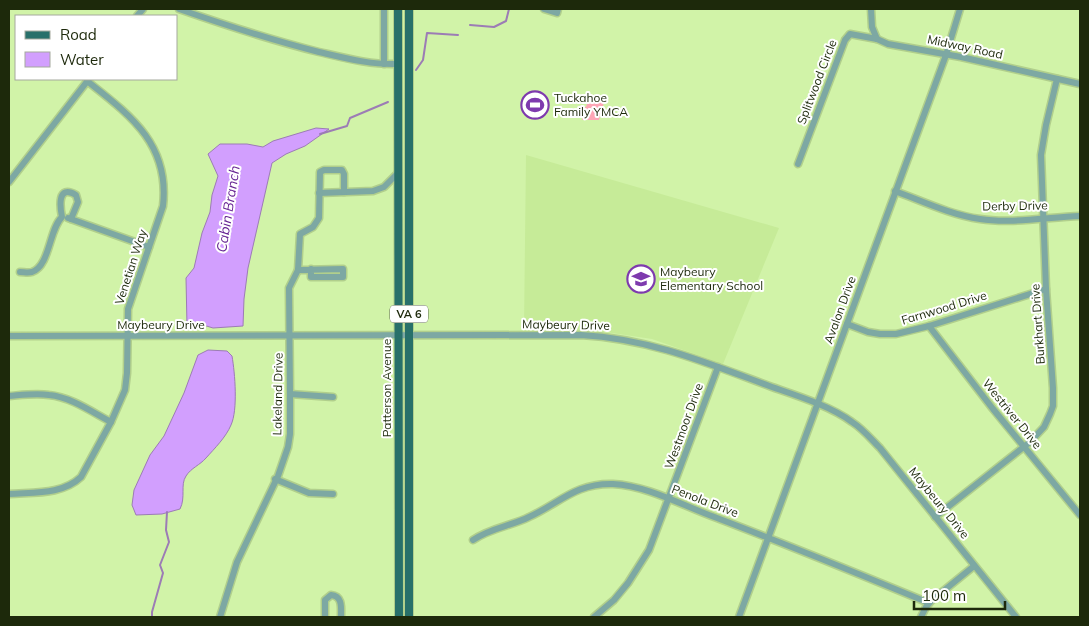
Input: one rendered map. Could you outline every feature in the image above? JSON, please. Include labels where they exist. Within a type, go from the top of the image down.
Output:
[{"type":"main road","name":"Patterson Avenue","points":[[398,9],[399,617]]},
{"type":"main road","name":"Patterson Avenue","points":[[409,9],[409,617]]},
{"type":"street","points":[[179,9],[276,42],[359,62],[398,64]]},
{"type":"street","points":[[384,9],[384,64]]},
{"type":"street","points":[[544,9],[557,13],[558,9]]},
{"type":"street","points":[[871,9],[872,27],[877,39]]},
{"type":"street","name":"Avalon Drive","points":[[739,617],[946,55],[960,9]]},
{"type":"street","name":"Splitwood Circle","points":[[798,164],[845,40],[850,34],[877,39]]},
{"type":"street","name":"Midway Road","points":[[877,39],[888,44],[1080,84]]},
{"type":"street","name":"Burkhart Drive","points":[[935,517],[1024,446],[1044,427],[1053,406],[1041,155],[1057,79]]},
{"type":"street","points":[[9,182],[88,80]]},
{"type":"street","name":"Venetian Way","points":[[9,494],[62,489],[78,479],[111,422],[126,385],[128,309],[161,212],[164,196],[163,178],[158,160],[146,136],[134,119],[88,80]]},
{"type":"street","name":"Lakeland Drive","points":[[220,617],[244,547],[288,447],[290,434],[289,288],[298,270],[299,235],[302,231],[313,227],[318,221],[320,172],[324,170],[342,170],[344,174],[344,192]]},
{"type":"street","points":[[320,193],[373,191],[381,188],[398,173]]},
{"type":"street","name":"Derby Drive","points":[[895,191],[978,219],[1004,220],[1080,216]]},
{"type":"street","points":[[62,218],[60,198],[70,192],[76,195],[78,202],[71,219]]},
{"type":"street","points":[[62,218],[71,219],[149,247]]},
{"type":"street","points":[[20,272],[31,272],[40,265],[56,225],[62,218]]},
{"type":"street","points":[[298,270],[311,269],[343,269],[343,277],[311,277],[311,269]]},
{"type":"street","name":"Farnwood Drive","points":[[847,324],[860,330],[880,334],[896,334],[929,326],[1046,289]]},
{"type":"street","name":"Westriver Drive","points":[[929,326],[1080,515]]},
{"type":"street","name":"Maybeury Drive","points":[[9,336],[602,336],[657,346],[817,405],[846,418],[867,433],[1016,617]]},
{"type":"street","name":"Westmoor Drive","points":[[594,617],[614,600],[639,568],[657,533],[718,367]]},
{"type":"street","points":[[9,396],[38,394],[56,396],[67,399],[111,422]]},
{"type":"street","points":[[290,394],[333,397]]},
{"type":"street","points":[[275,479],[309,493],[333,494]]},
{"type":"street","name":"Penola Drive","points":[[473,540],[484,532],[530,517],[563,497],[584,488],[612,484],[629,486],[650,491],[929,603]]},
{"type":"street","points":[[921,617],[929,603],[974,566]]},
{"type":"street","points":[[325,617],[326,600],[329,596],[334,595],[340,600],[341,617]]},
{"type":"shaded area","points":[[589,97],[604,102],[599,120],[582,120],[584,107],[586,107]]},
{"type":"shaded area","name":"Maybeury Elementary School","points":[[526,155],[779,228],[723,364],[652,339],[592,330],[524,329]]},
{"type":"water","points":[[316,128],[329,129],[305,146],[286,154],[272,163],[248,268],[243,326],[213,328],[200,324],[187,326],[186,278],[194,268],[218,176],[208,154],[220,144],[247,144],[263,147],[273,141]]},
{"type":"water","points":[[208,350],[227,351],[232,356],[235,381],[235,410],[231,425],[217,446],[186,476],[183,483],[183,500],[180,509],[162,514],[136,515],[132,505],[134,490],[150,455],[164,436],[184,393],[198,355]]},
{"type":"waterway","name":"Cabin Branch","points":[[470,25],[494,27],[506,21],[509,9]]},
{"type":"waterway","name":"Cabin Branch","points":[[416,70],[423,60],[427,33],[458,35]]},
{"type":"waterway","name":"Cabin Branch","points":[[320,134],[347,126],[350,118],[388,102]]},
{"type":"waterway","name":"Cabin Branch","points":[[152,617],[163,573],[160,565],[169,542],[166,530],[167,512]]},
{"type":"place","name":"Tuckahoe Family YMCA","points":[[535,105]]},
{"type":"place","name":"Maybeury Elementary School","points":[[641,279]]}]
